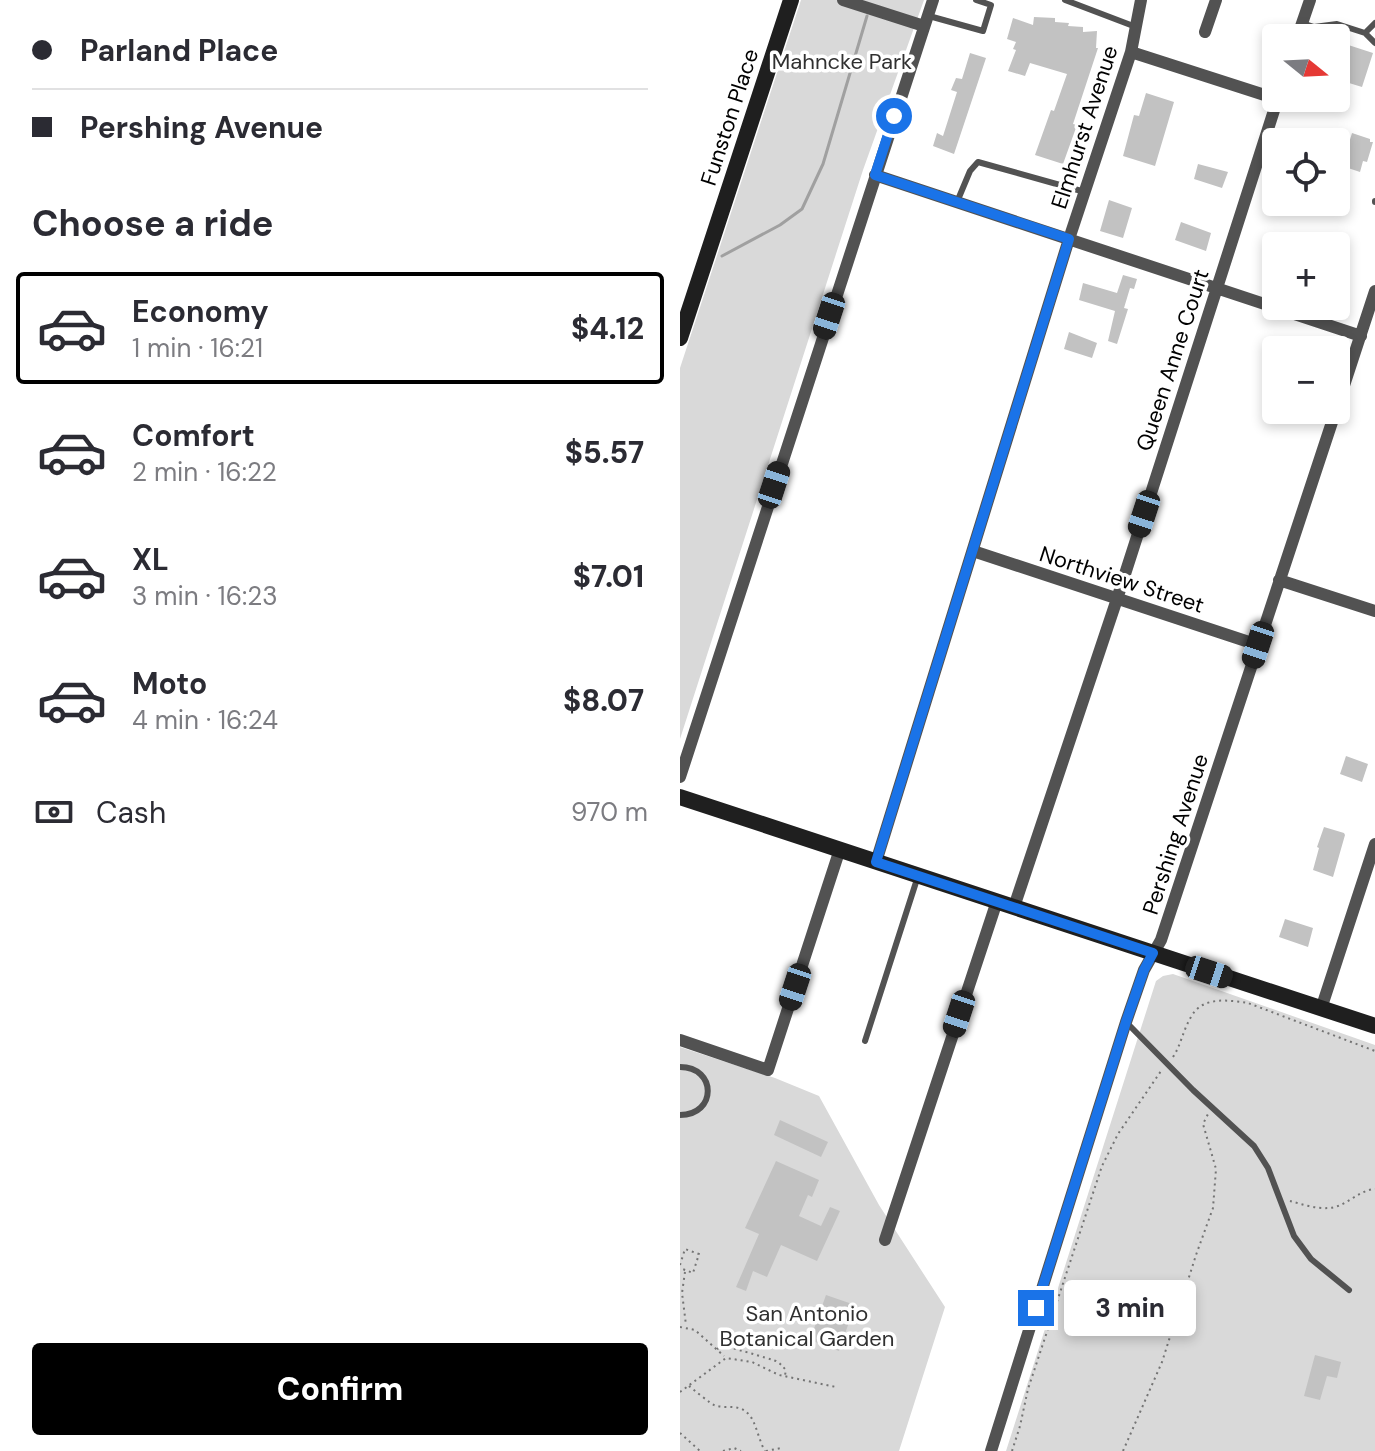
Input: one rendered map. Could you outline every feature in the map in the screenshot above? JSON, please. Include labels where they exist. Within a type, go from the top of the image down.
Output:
[{"type":"street","name":"Funston Place","points":[[680,338],[791,0]]},
{"type":"street","points":[[843,0],[926,21]]},
{"type":"street","points":[[680,777],[933,0]]},
{"type":"street","name":"Elmhurst Avenue","points":[[876,862],[1069,239],[1131,52],[1141,0]]},
{"type":"street","points":[[1205,32],[1216,0]]},
{"type":"street","points":[[1302,23],[1310,0]]},
{"type":"street","points":[[1131,52],[1262,94]]},
{"type":"street","name":"Queen Anne Court","points":[[1014,907],[1117,599],[1273,112]]},
{"type":"street","points":[[875,175],[1361,336]]},
{"type":"street","name":"Pershing Avenue","points":[[1350,369],[1375,291]]},
{"type":"street","name":"Pershing Avenue","points":[[991,1451],[1126,1022],[1144,970],[1161,940],[1331,424]]},
{"type":"street","name":"Northview Street","points":[[973,551],[1258,645]]},
{"type":"street","points":[[1279,580],[1375,611]]},
{"type":"street","points":[[680,797],[1375,1026]]},
{"type":"street","points":[[1321,1009],[1375,844]]},
{"type":"street","points":[[680,1040],[768,1070],[840,849]]},
{"type":"street","points":[[885,1240],[997,901]]},
{"type":"lane","points":[[926,21],[983,31],[991,5],[976,0]]},
{"type":"lane","points":[[1065,0],[1136,27]]},
{"type":"lane","points":[[1302,23],[1314,27],[1337,24],[1365,33],[1375,43]]},
{"type":"lane","points":[[1365,33],[1375,23]]},
{"type":"lane","points":[[957,203],[970,171],[978,162],[1085,192]]},
{"type":"lane","points":[[865,1041],[918,876]]},
{"type":"lane","points":[[1126,1022],[1254,1146],[1268,1168],[1294,1236],[1311,1259],[1349,1290]]},
{"type":"lane","points":[[680,1067],[698,1071],[704,1077],[708,1092],[703,1106],[697,1111],[680,1115]]},
{"type":"path","points":[[1012,1451],[1028,1389],[1102,1166],[1137,1104],[1175,1055],[1190,1018],[1198,1007],[1228,1000],[1248,1003],[1375,1051]]},
{"type":"path","points":[[1123,1451],[1162,1362],[1213,1208],[1216,1169],[1203,1124],[1211,1106]]},
{"type":"path","points":[[1280,1199],[1329,1209],[1368,1189],[1375,1189]]},
{"type":"path","points":[[685,1249],[699,1254],[693,1273],[680,1267],[681,1260],[685,1249]]},
{"type":"path","points":[[686,1270],[682,1293],[686,1326]]},
{"type":"path","points":[[680,1327],[695,1330],[726,1358],[752,1362],[785,1376],[836,1387]]},
{"type":"path","points":[[717,1349],[732,1347],[779,1362],[786,1370],[785,1376]]},
{"type":"path","points":[[680,1392],[726,1358]]},
{"type":"path","points":[[689,1386],[712,1405],[733,1406],[747,1412],[764,1451],[781,1448]]},
{"type":"path","points":[[680,1426],[681,1433],[700,1451]]},
{"type":"path","points":[[723,1451],[734,1448],[741,1451]]},
{"type":"green space","name":"Mahncke Park","points":[[801,0],[924,0],[863,170],[680,739],[680,368]]},
{"type":"green space","points":[[1173,974],[1375,1045],[1375,1451],[1006,1451],[1156,981]]},
{"type":"green space","name":"San Antonio Botanical Garden","points":[[680,1047],[819,1096],[879,1205],[945,1307],[899,1451],[680,1451]]},
{"type":"building","points":[[1034,17],[1055,18],[1055,22],[1083,27],[1083,32],[1097,31],[1098,48],[1063,164],[1035,155],[1067,74],[1030,63],[1025,76],[1008,71],[1016,50],[1013,49],[1016,42],[1007,39],[1013,18],[1033,25]]},
{"type":"building","points":[[1350,46],[1373,53],[1362,87],[1350,83]]},
{"type":"building","points":[[970,53],[986,58],[954,154],[933,146],[937,133],[943,136],[957,92],[951,90],[956,78],[962,79]]},
{"type":"building","points":[[1146,93],[1174,102],[1155,166],[1123,156],[1134,115],[1139,116]]},
{"type":"building","points":[[1352,133],[1373,142],[1367,162],[1363,161],[1360,172],[1350,169]]},
{"type":"building","points":[[1198,164],[1228,172],[1222,188],[1194,179]]},
{"type":"building","points":[[1109,200],[1132,208],[1123,238],[1100,231]]},
{"type":"building","points":[[1181,222],[1211,233],[1206,251],[1175,240]]},
{"type":"building","points":[[1123,275],[1137,279],[1134,289],[1130,288],[1124,308],[1128,309],[1117,344],[1108,341],[1115,311],[1079,300],[1083,283],[1117,293]]},
{"type":"building","points":[[1069,332],[1097,343],[1092,358],[1064,349]]},
{"type":"building","points":[[1346,756],[1368,764],[1362,782],[1340,774]]},
{"type":"building","points":[[1324,827],[1345,835],[1333,877],[1313,870]]},
{"type":"building","points":[[1285,919],[1313,928],[1308,947],[1279,937]]},
{"type":"building","points":[[780,1120],[828,1142],[821,1157],[774,1135]]},
{"type":"building","points":[[776,1161],[819,1180],[799,1216],[821,1226],[830,1207],[840,1211],[817,1261],[781,1245],[767,1277],[753,1271],[746,1291],[736,1287],[759,1234],[745,1228]]},
{"type":"building","points":[[826,1295],[855,1305],[839,1351],[810,1340]]},
{"type":"building","points":[[1315,1355],[1341,1362],[1337,1378],[1327,1376],[1320,1400],[1304,1396]]},
{"type":"waterway","points":[[722,256],[780,225],[802,209],[823,164],[867,16]]},
{"type":"route","points":[[894,116],[875,175],[1069,239],[876,862],[1153,953],[1126,1022],[1036,1308]]}]
